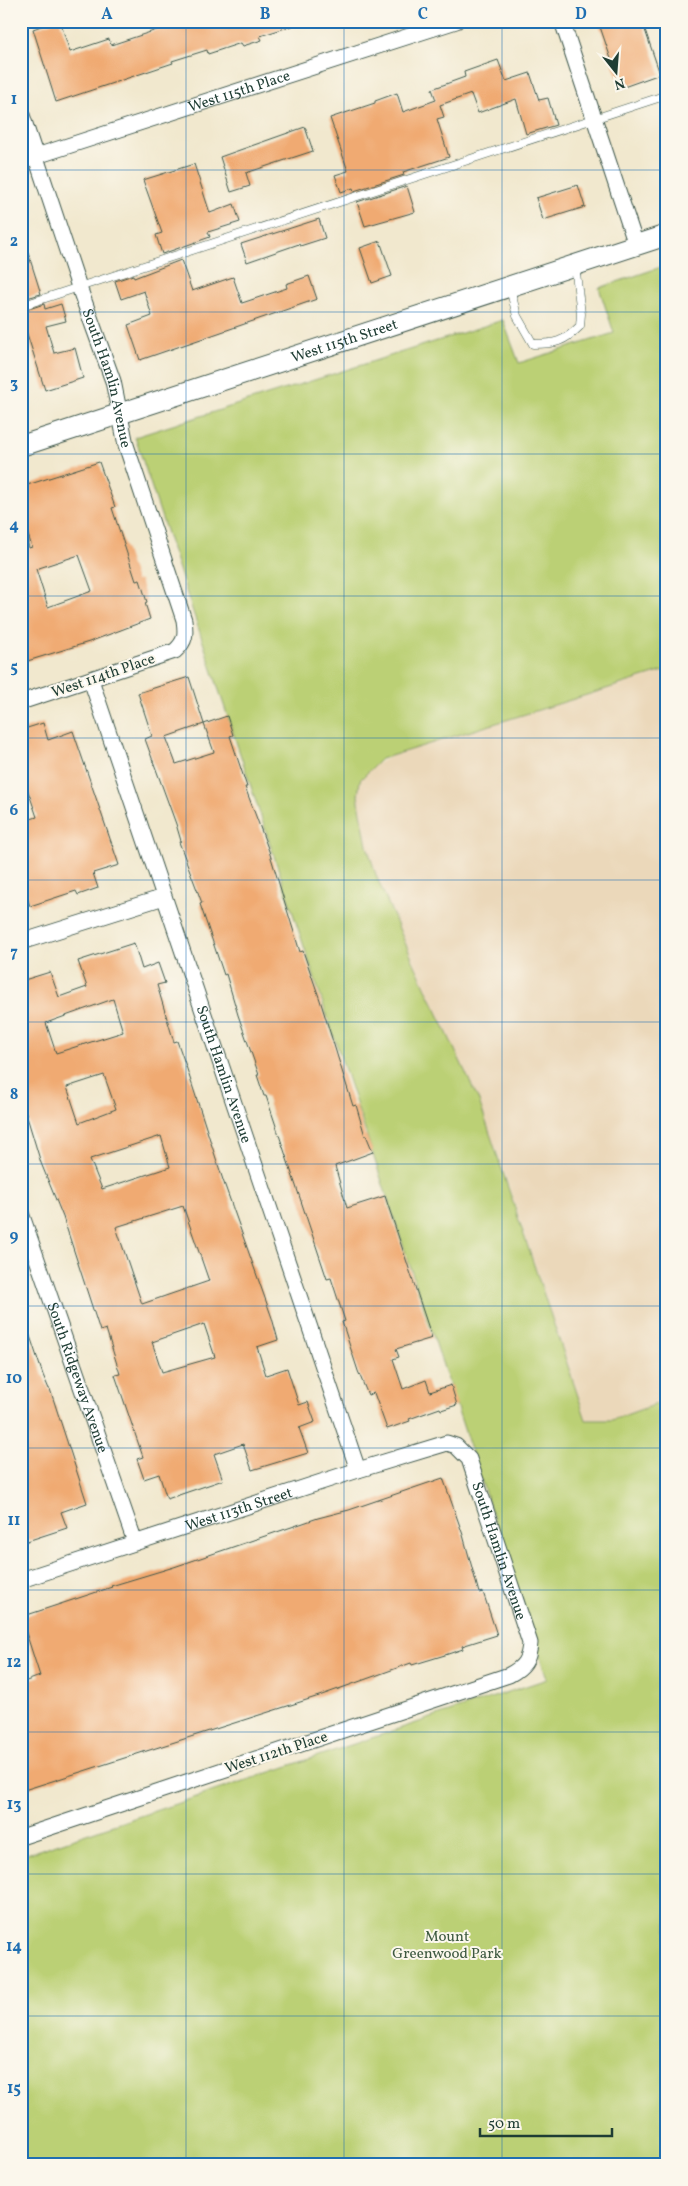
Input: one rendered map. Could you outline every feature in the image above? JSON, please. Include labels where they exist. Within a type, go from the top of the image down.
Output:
[{"type":"street","name":"West 115th Place","points":[[28,159],[456,21]]},
{"type":"street","points":[[562,21],[636,245]]},
{"type":"street","name":"South Hamlin Avenue","points":[[21,112],[28,159],[79,287],[112,381],[126,445],[184,620],[186,634],[183,644]]},
{"type":"street","name":"West 115th Street","points":[[21,446],[667,235]]},
{"type":"street","name":"West 114th Place","points":[[21,702],[175,651],[183,644]]},
{"type":"street","name":"South Hamlin Avenue","points":[[92,680],[358,1470]]},
{"type":"street","points":[[21,942],[164,896]]},
{"type":"street","name":"South Ridgeway Avenue","points":[[21,1213],[135,1542]]},
{"type":"street","name":"West 113th Street","points":[[21,1580],[436,1445],[447,1443],[456,1446]]},
{"type":"street","name":"South Hamlin Avenue","points":[[456,1446],[469,1459],[530,1643],[527,1661]]},
{"type":"street","name":"West 112th Place","points":[[21,1837],[509,1675],[524,1666],[527,1661]]},
{"type":"lane","points":[[21,306],[667,95]]},
{"type":"lane","points":[[509,286],[517,316],[532,344],[553,344],[569,337],[580,326],[582,314],[575,265]]},
{"type":"shaded area","points":[[667,670],[667,1400],[612,1420],[586,1420],[499,1156],[377,878],[367,846],[358,796],[359,774],[397,753]]},
{"type":"green space","name":"Mount Greenwood Park","points":[[667,265],[667,670],[381,759],[360,780],[358,796],[367,846],[377,878],[413,961],[479,1101],[586,1420],[612,1420],[667,1400],[667,2012],[662,2024],[667,2039],[667,2165],[21,2165],[21,1856],[547,1679],[135,437],[503,320],[519,363],[614,333],[599,288]]},
{"type":"building","points":[[60,21],[70,52],[109,39],[111,45],[184,21],[297,21],[298,24],[260,36],[262,40],[243,46],[241,43],[208,54],[207,50],[56,102],[33,29]]},
{"type":"building","points":[[598,21],[642,21],[660,74],[621,88]]},
{"type":"building","points":[[498,60],[506,81],[530,73],[539,100],[548,98],[556,125],[526,134],[516,99],[478,113],[471,94],[440,105],[444,117],[437,119],[449,157],[403,172],[404,175],[354,191],[353,188],[341,192],[335,175],[348,171],[330,118],[375,103],[375,101],[397,93],[403,112],[436,100],[432,89],[465,77],[464,72]]},
{"type":"building","points":[[305,127],[313,151],[246,173],[250,186],[231,192],[220,157]]},
{"type":"building","points":[[194,164],[210,213],[234,204],[240,222],[208,232],[210,237],[162,254],[156,235],[162,233],[143,180]]},
{"type":"building","points":[[578,185],[585,207],[543,220],[536,198]]},
{"type":"building","points":[[407,186],[415,212],[365,226],[357,202]]},
{"type":"building","points":[[319,219],[325,238],[300,246],[299,244],[247,262],[241,244]]},
{"type":"building","points":[[21,240],[24,240],[41,294],[23,299]]},
{"type":"building","points":[[380,241],[392,276],[372,283],[360,248]]},
{"type":"building","points":[[181,260],[192,291],[233,277],[242,303],[287,288],[286,284],[309,276],[317,299],[140,360],[128,325],[152,316],[144,291],[121,299],[115,281],[133,275],[134,278]]},
{"type":"building","points":[[44,304],[45,309],[61,304],[66,321],[46,326],[54,353],[75,348],[83,378],[45,390],[21,315],[26,310]]},
{"type":"building","points":[[99,462],[115,507],[112,508],[136,581],[140,580],[150,619],[89,642],[21,663],[21,533],[25,532],[29,548],[32,547],[21,513],[21,487]],"holes":[[[79,555],[92,591],[48,607],[36,569]]]},
{"type":"building","points":[[189,677],[204,724],[227,716],[233,735],[230,736],[247,787],[245,787],[269,851],[300,952],[303,951],[353,1106],[356,1105],[365,1136],[373,1152],[335,1166],[347,1208],[385,1196],[432,1338],[396,1349],[399,1357],[393,1359],[403,1389],[426,1380],[430,1392],[451,1385],[457,1405],[441,1410],[440,1408],[387,1429],[374,1393],[368,1395],[358,1371],[342,1322],[345,1321],[331,1278],[327,1279],[266,1096],[264,1096],[257,1075],[259,1075],[226,974],[224,975],[200,904],[202,903],[179,842],[181,841],[176,824],[145,739],[152,736],[138,693]],"holes":[[[204,724],[214,752],[176,764],[166,737]]]},
{"type":"building","points":[[43,723],[48,740],[73,731],[119,865],[93,873],[98,888],[78,895],[76,891],[30,906],[21,880],[21,859],[29,856],[21,833],[21,822],[37,817],[25,782],[21,783],[21,730]]},
{"type":"building","points":[[134,943],[142,969],[158,963],[165,983],[157,985],[174,1042],[177,1041],[186,1066],[278,1340],[257,1347],[266,1375],[287,1368],[299,1405],[308,1402],[315,1422],[299,1428],[308,1453],[252,1470],[243,1444],[214,1454],[223,1480],[167,1499],[159,1474],[144,1479],[137,1459],[143,1457],[115,1375],[120,1374],[106,1329],[100,1331],[63,1217],[41,1163],[21,1097],[21,981],[50,972],[59,997],[87,987],[78,961]],"holes":[[[113,999],[123,1032],[56,1053],[46,1023]],[[104,1075],[116,1109],[79,1123],[67,1087]],[[161,1136],[170,1167],[102,1189],[90,1159]],[[183,1206],[209,1281],[142,1304],[116,1227]],[[204,1324],[215,1357],[162,1372],[152,1342]]]},
{"type":"building","points":[[21,1318],[24,1318],[43,1375],[50,1389],[87,1503],[61,1512],[67,1528],[21,1543]]},
{"type":"building","points":[[443,1478],[463,1535],[479,1593],[483,1592],[497,1635],[462,1646],[463,1649],[445,1655],[412,1665],[411,1663],[319,1696],[21,1791],[21,1683],[40,1676],[21,1617]]}]
